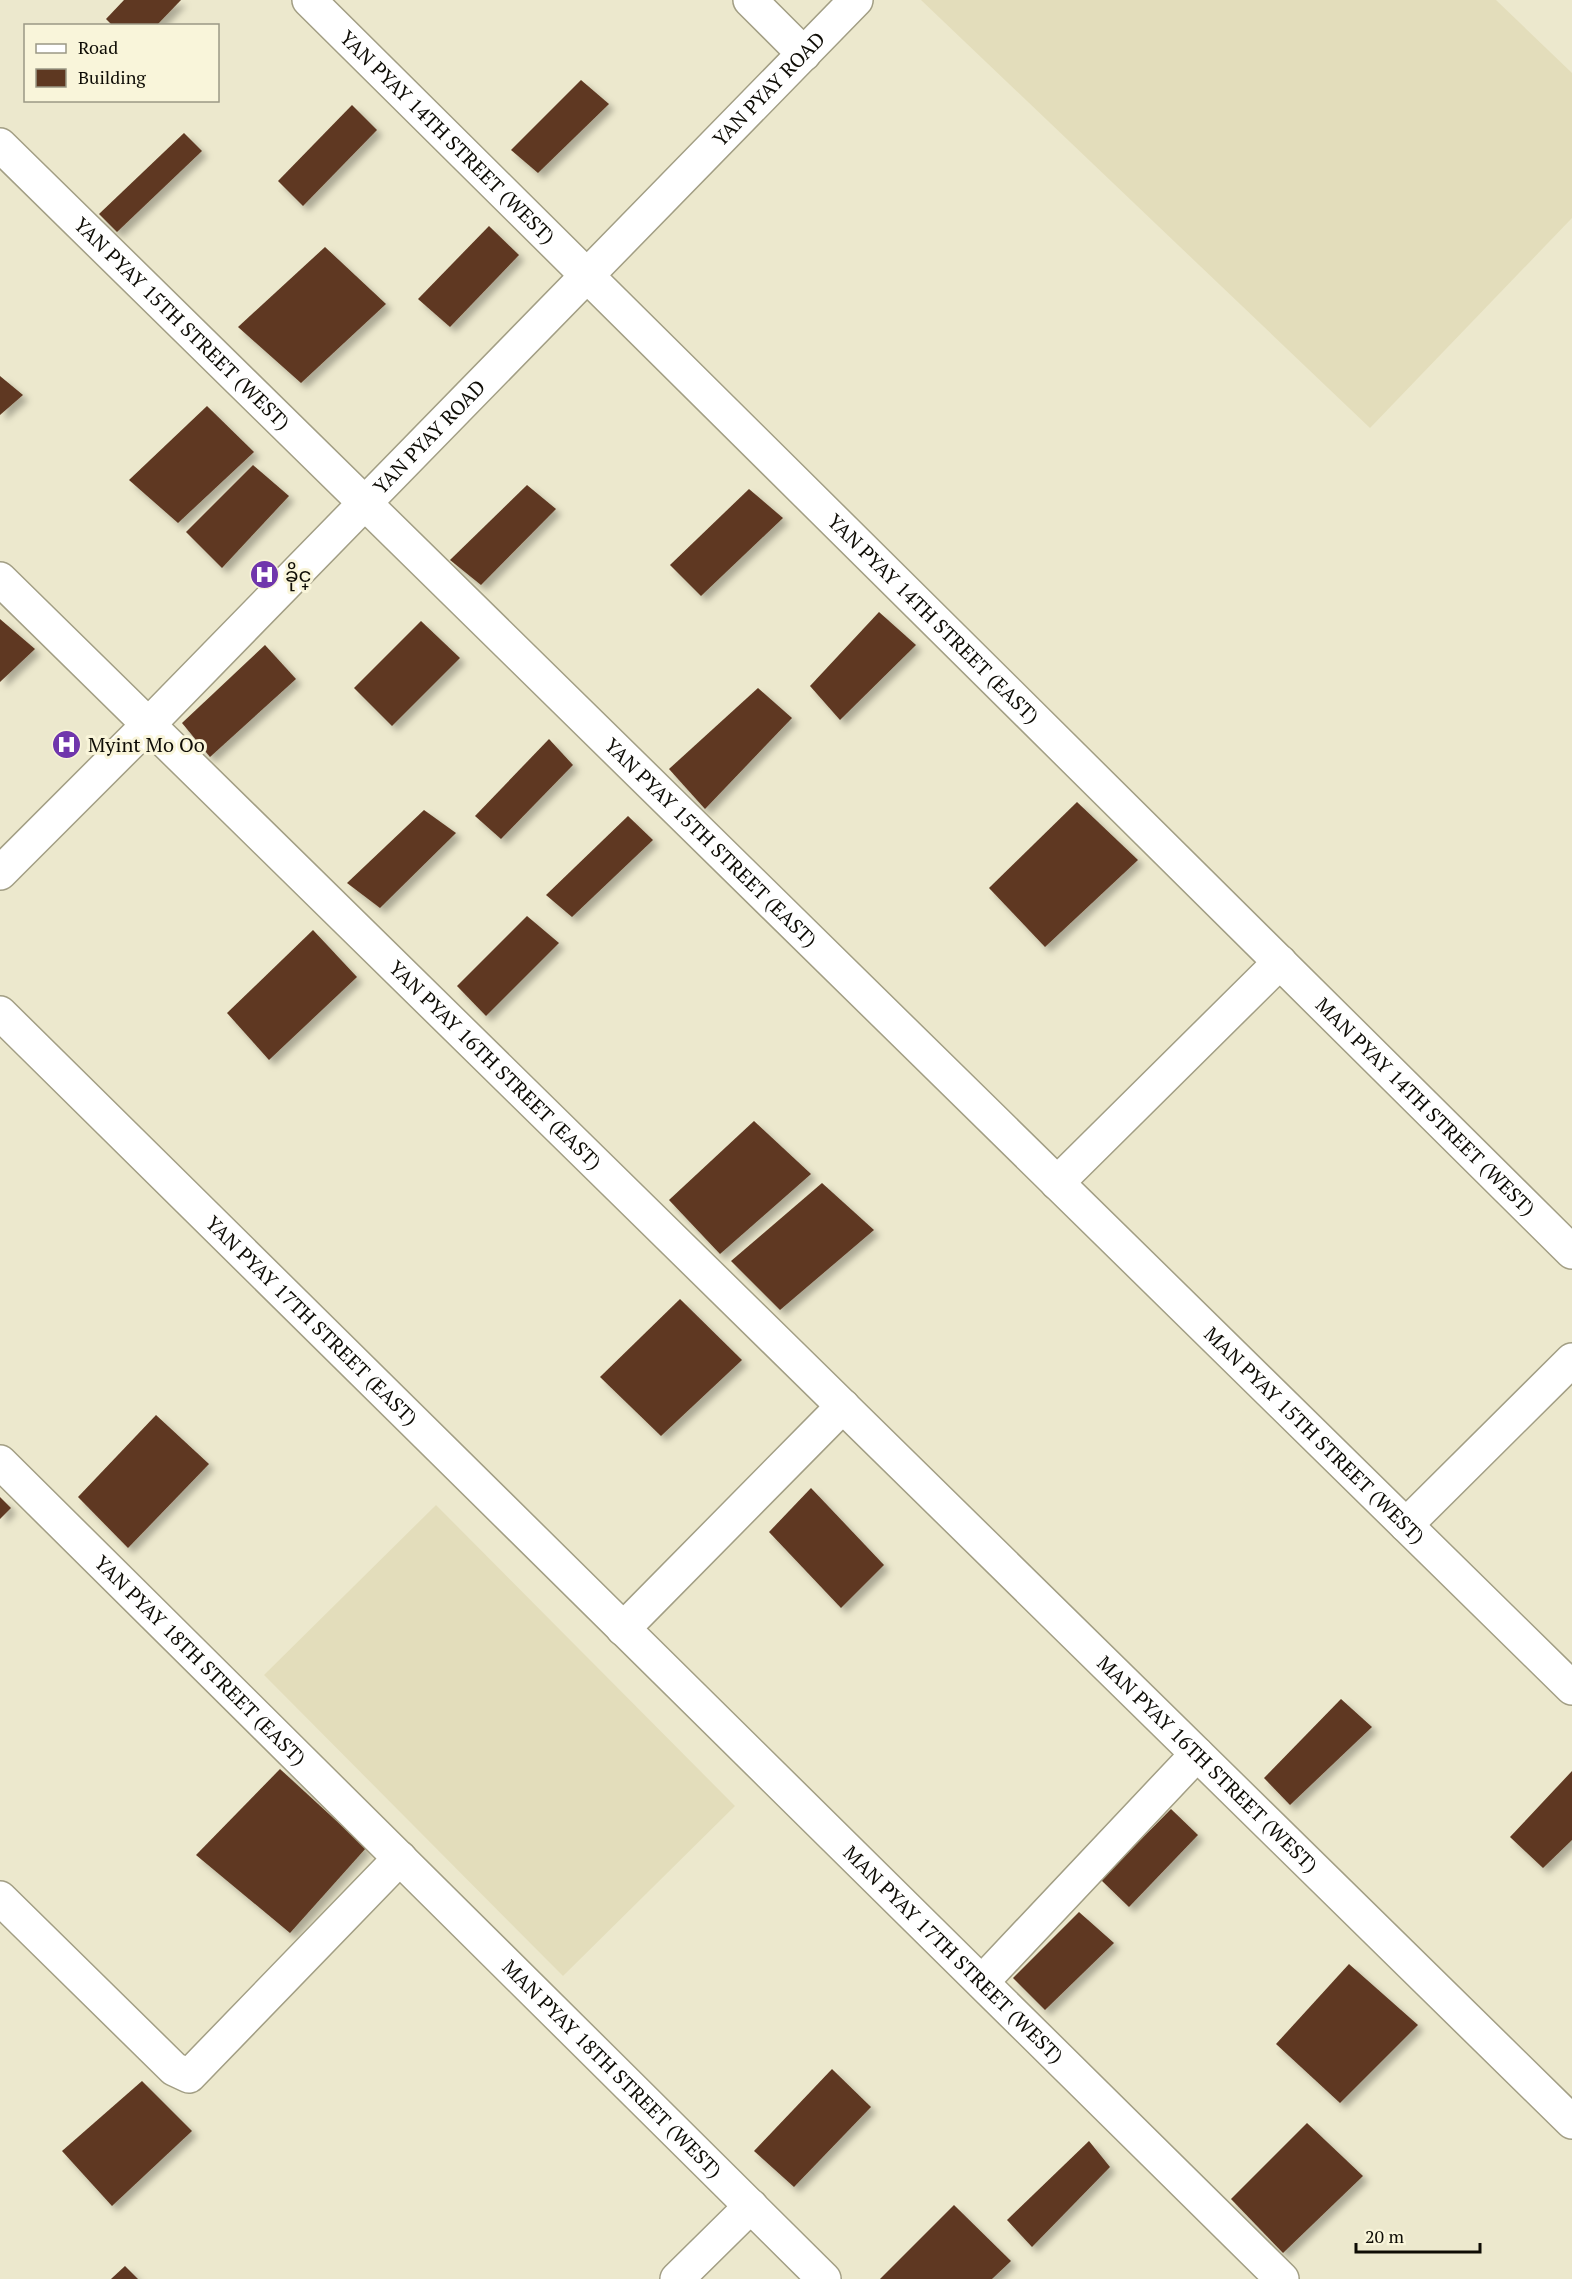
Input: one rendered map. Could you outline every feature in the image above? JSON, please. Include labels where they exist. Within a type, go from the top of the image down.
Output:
[{"type":"street","name":"YAN PYAY 14TH STREET (WEST)","points":[[309,0],[587,275]]},
{"type":"street","points":[[750,0],[804,54]]},
{"type":"street","name":"YAN PYAY ROAD","points":[[0,873],[149,724],[856,0]]},
{"type":"street","name":"YAN PYAY 15TH STREET (WEST)","points":[[0,145],[364,503]]},
{"type":"street","name":"YAN PYAY 14TH STREET (EAST)","points":[[587,275],[1280,962]]},
{"type":"street","name":"YAN PYAY 15TH STREET (EAST)","points":[[364,503],[1058,1183]]},
{"type":"street","name":"YAN PYAY 16TH STREET (EAST)","points":[[0,579],[843,1406]]},
{"type":"street","points":[[1058,1183],[1280,962]]},
{"type":"street","name":"MAN PYAY 14TH STREET (WEST)","points":[[1280,962],[1572,1252]]},
{"type":"street","name":"YAN PYAY 17TH STREET (EAST)","points":[[0,1013],[623,1629]]},
{"type":"street","name":"MAN PYAY 15TH STREET (WEST)","points":[[1058,1183],[1572,1688]]},
{"type":"street","points":[[1406,1525],[1572,1360]]},
{"type":"street","points":[[623,1629],[843,1406]]},
{"type":"street","name":"MAN PYAY 16TH STREET (WEST)","points":[[843,1406],[1572,2122]]},
{"type":"street","name":"YAN PYAY 18TH STREET (EAST)","points":[[0,1462],[400,1858]]},
{"type":"street","name":"MAN PYAY 17TH STREET (WEST)","points":[[623,1629],[1282,2279]]},
{"type":"street","points":[[982,1982],[1197,1754]]},
{"type":"street","points":[[0,1898],[174,2069],[189,2076],[400,1858]]},
{"type":"street","name":"MAN PYAY 18TH STREET (WEST)","points":[[400,1858],[824,2279]]},
{"type":"street","points":[[677,2279],[751,2206]]},
{"type":"shaded area","points":[[921,0],[1496,0],[1572,73],[1572,218],[1370,428]]},
{"type":"shaded area","points":[[436,1505],[735,1806],[563,1976],[264,1675]]},
{"type":"building","points":[[124,0],[181,0],[158,24],[111,24],[106,19]]},
{"type":"building","points":[[581,80],[609,104],[538,173],[511,150]]},
{"type":"building","points":[[352,105],[377,130],[303,206],[278,181]]},
{"type":"building","points":[[184,133],[202,151],[117,232],[99,214]]},
{"type":"building","points":[[489,226],[519,255],[450,327],[418,299]]},
{"type":"building","points":[[325,247],[386,304],[301,383],[238,327]]},
{"type":"building","points":[[0,376],[23,395],[0,415]]},
{"type":"building","points":[[207,406],[254,452],[178,523],[129,480]]},
{"type":"building","points":[[253,465],[289,496],[222,568],[186,532]]},
{"type":"building","points":[[527,485],[556,509],[481,585],[450,560]]},
{"type":"building","points":[[749,489],[783,518],[701,596],[670,565]]},
{"type":"building","points":[[879,612],[916,645],[840,720],[810,686]]},
{"type":"building","points":[[0,619],[35,649],[0,682]]},
{"type":"building","points":[[421,621],[460,658],[392,726],[354,688]]},
{"type":"building","points":[[265,645],[296,679],[210,757],[182,723]]},
{"type":"building","points":[[758,688],[792,718],[705,809],[669,769]]},
{"type":"building","points":[[549,739],[573,765],[501,839],[475,816]]},
{"type":"building","points":[[1077,802],[1138,860],[1045,947],[989,888]]},
{"type":"building","points":[[424,810],[456,833],[380,908],[347,883]]},
{"type":"building","points":[[628,816],[653,840],[572,917],[546,895]]},
{"type":"building","points":[[527,916],[559,943],[486,1016],[457,986]]},
{"type":"building","points":[[313,930],[357,977],[269,1060],[227,1013]]},
{"type":"building","points":[[754,1121],[811,1174],[720,1254],[669,1200]]},
{"type":"building","points":[[822,1183],[874,1230],[780,1310],[731,1261]]},
{"type":"building","points":[[680,1299],[742,1360],[661,1436],[600,1377]]},
{"type":"building","points":[[156,1415],[209,1464],[128,1548],[78,1497]]},
{"type":"building","points":[[811,1488],[884,1565],[841,1608],[769,1532]]},
{"type":"building","points":[[0,1497],[11,1508],[0,1519]]},
{"type":"building","points":[[1341,1699],[1372,1727],[1290,1805],[1264,1778]]},
{"type":"building","points":[[280,1769],[366,1848],[290,1933],[196,1855]]},
{"type":"building","points":[[1572,1771],[1572,1840],[1543,1868],[1510,1837]]},
{"type":"building","points":[[1171,1809],[1198,1835],[1129,1907],[1101,1880]]},
{"type":"building","points":[[1079,1912],[1114,1943],[1045,2010],[1013,1978]]},
{"type":"building","points":[[1349,1964],[1418,2025],[1340,2103],[1276,2044]]},
{"type":"building","points":[[832,2069],[871,2107],[794,2187],[754,2151]]},
{"type":"building","points":[[142,2081],[192,2131],[112,2206],[62,2151]]},
{"type":"building","points":[[1307,2123],[1363,2176],[1283,2253],[1231,2199]]},
{"type":"building","points":[[1089,2141],[1110,2167],[1032,2247],[1007,2220]]},
{"type":"building","points":[[954,2205],[1011,2261],[992,2279],[880,2279]]},
{"type":"building","points":[[125,2266],[138,2279],[111,2279]]},
{"type":"place","name":"ခိုင္","points":[[264,575]]},
{"type":"place","name":"Myint Mo Oo","points":[[67,745]]}]
